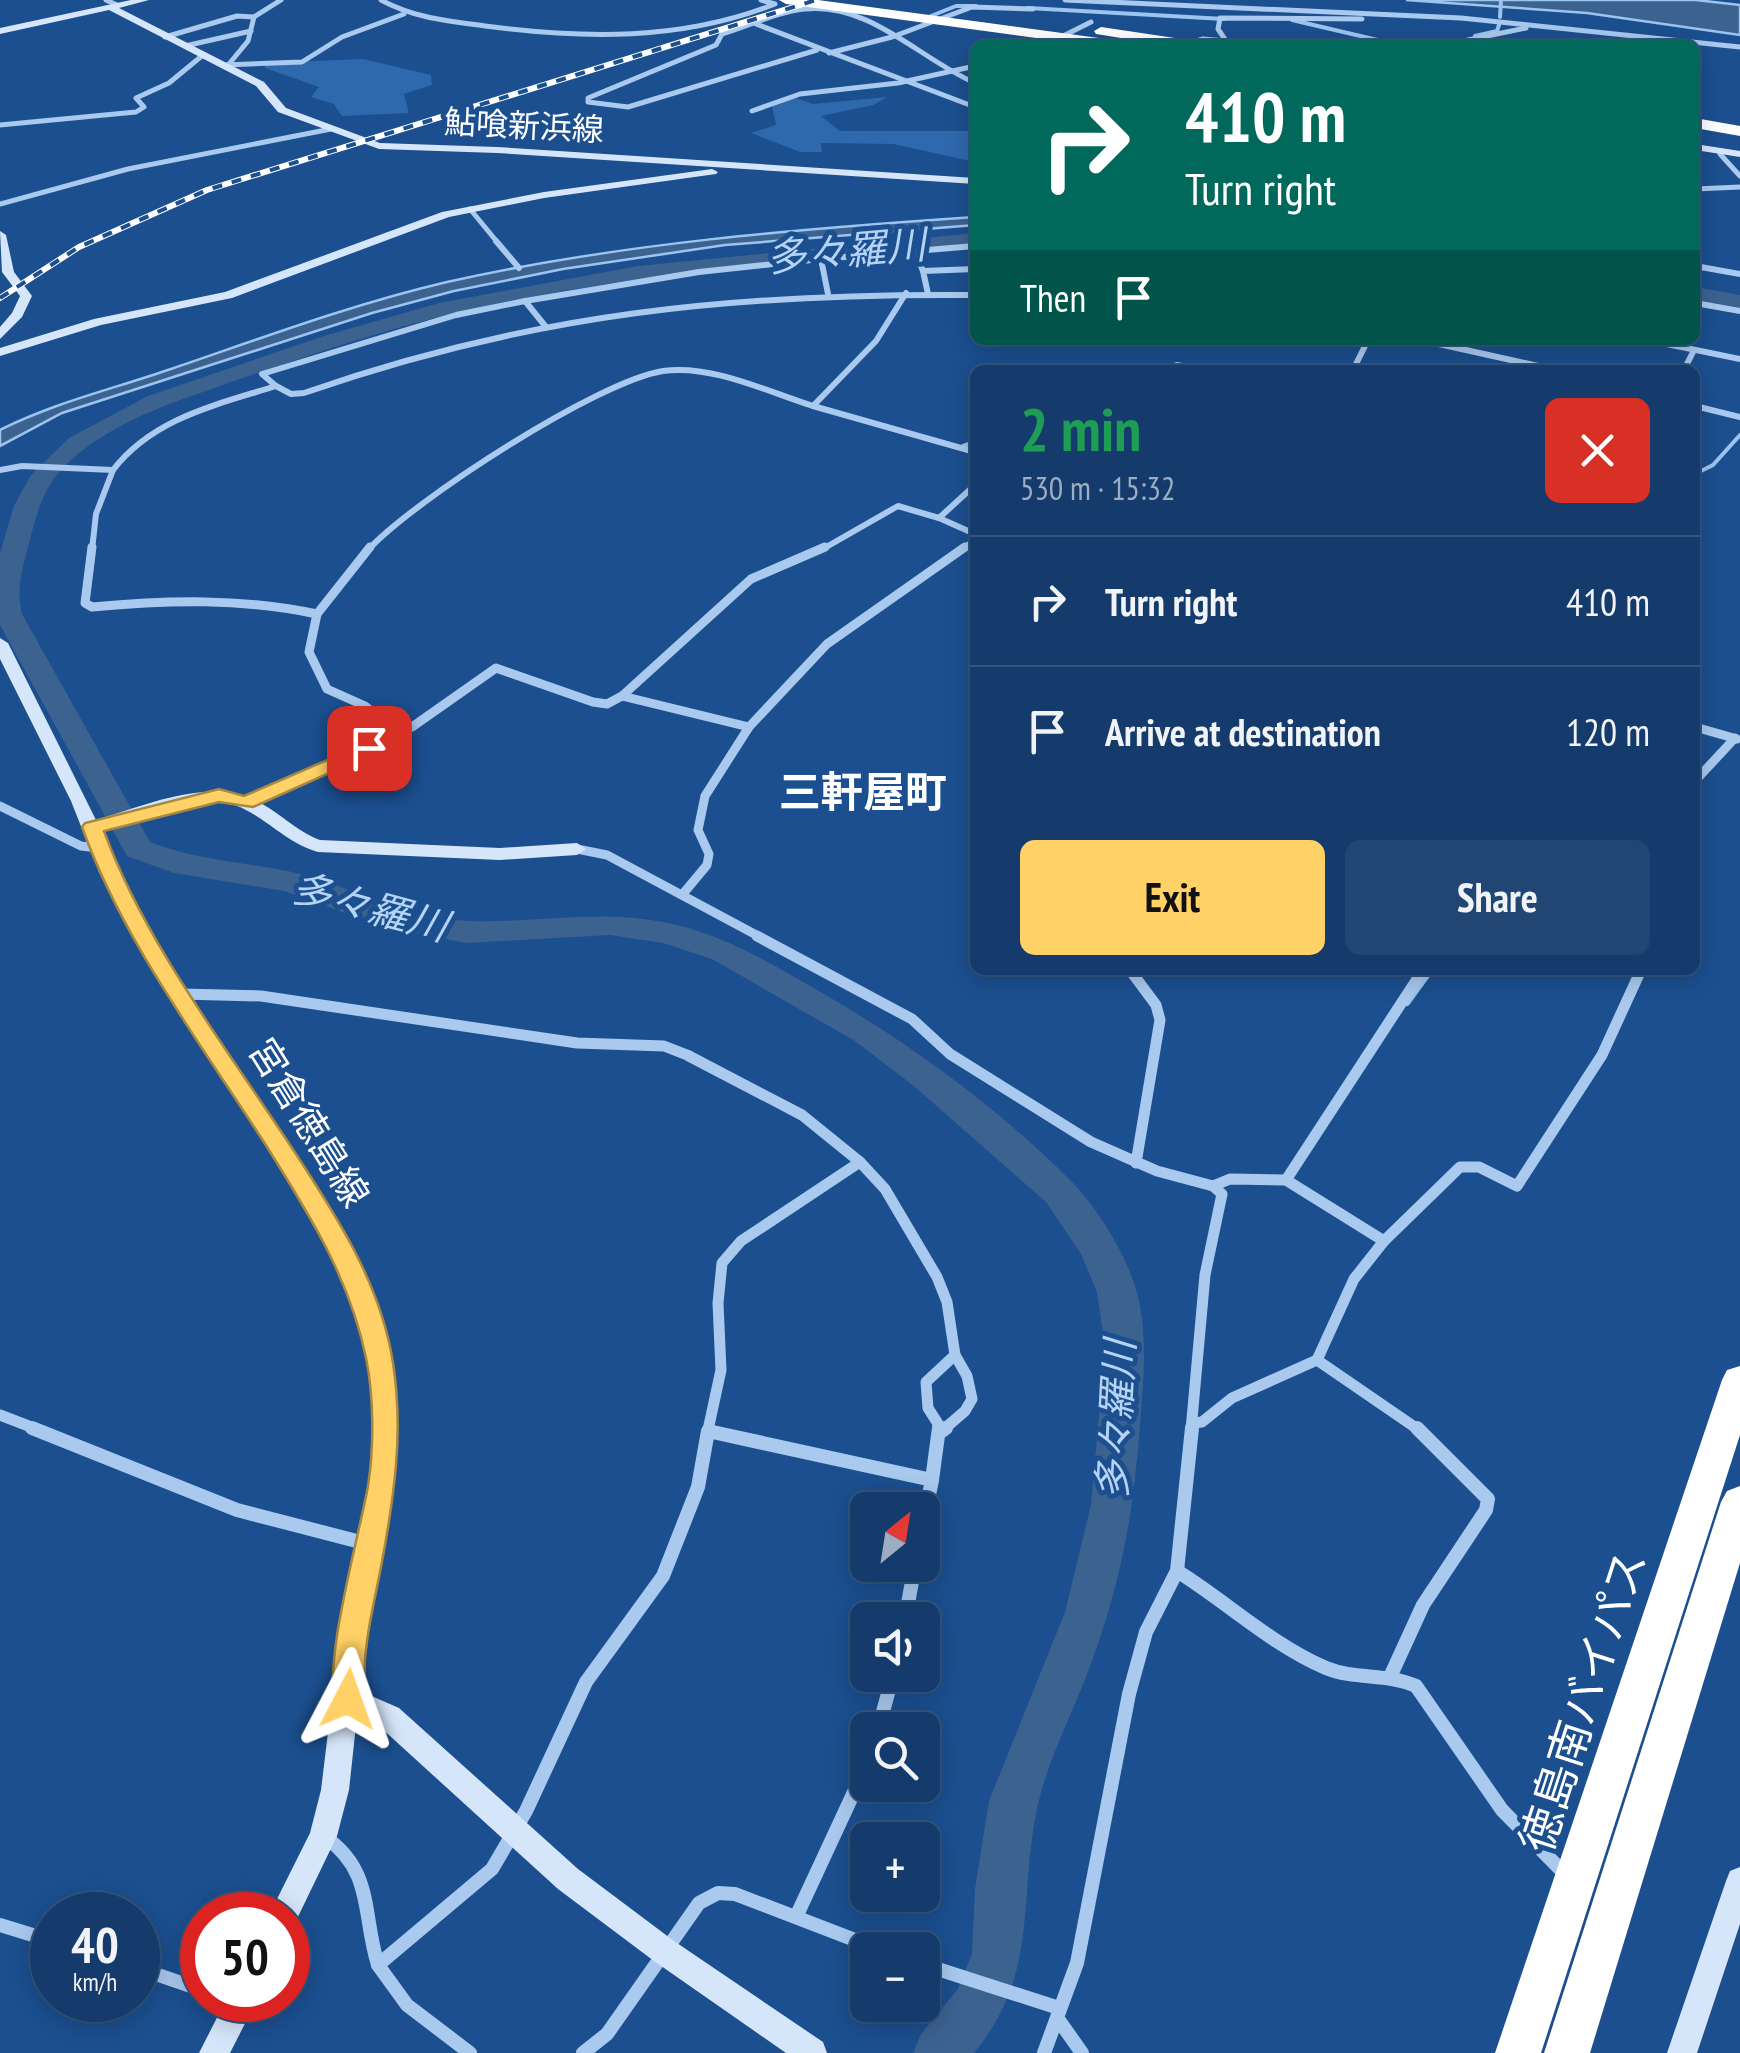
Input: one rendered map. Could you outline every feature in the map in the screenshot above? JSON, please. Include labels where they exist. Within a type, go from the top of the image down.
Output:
[{"type":"highway","points":[[786,0],[1084,40]]},
{"type":"highway","points":[[880,0],[1086,25],[1163,40]]},
{"type":"highway","points":[[1700,124],[1740,131]]},
{"type":"highway","points":[[1700,135],[1740,140]]},
{"type":"highway","name":"徳島南バイパス","points":[[1518,2053],[1740,1380]]},
{"type":"highway","points":[[1568,2053],[1740,1502]]},
{"type":"main road","points":[[2,29],[144,0]]},
{"type":"main road","name":"鮎喰新浜線","points":[[110,4],[165,37],[260,84],[282,110],[390,148],[497,150],[970,181]]},
{"type":"main road","points":[[1700,148],[1740,154]]},
{"type":"main road","points":[[0,352],[98,322],[228,295],[416,222],[470,209],[739,166]]},
{"type":"main road","points":[[0,235],[4,274],[26,296],[18,314],[0,335]]},
{"type":"main road","name":"宮倉徳島線","points":[[0,643],[180,994],[333,1231],[356,1282],[379,1358],[384,1404],[383,1482],[351,1650],[335,1790],[323,1836],[295,1892]]},
{"type":"main road","points":[[98,833],[141,814],[219,796],[246,802],[295,839],[318,846],[500,854],[577,849]]},
{"type":"main road","points":[[348,1699],[389,1716],[568,1879],[664,1952],[812,2053]]},
{"type":"main road","points":[[1682,2053],[1740,1881]]},
{"type":"main road","points":[[214,2053],[228,2022]]},
{"type":"street","points":[[165,37],[237,16],[254,16],[281,0]]},
{"type":"street","points":[[380,0],[404,14]]},
{"type":"street","points":[[227,65],[302,62],[376,21],[404,14],[605,38],[719,22],[775,4],[761,0]]},
{"type":"street","points":[[1065,0],[1433,17],[1565,26],[1676,40]]},
{"type":"street","points":[[818,50],[628,107],[588,102],[588,98],[634,77],[716,45],[722,34],[811,8],[863,16],[970,79]]},
{"type":"street","points":[[828,54],[892,36],[958,11],[1033,9]]},
{"type":"street","points":[[227,65],[248,41],[254,16]]},
{"type":"street","points":[[1225,40],[1218,29],[1220,18],[1433,17]]},
{"type":"street","points":[[756,24],[970,105]]},
{"type":"street","points":[[1055,40],[1086,25]]},
{"type":"street","points":[[1466,40],[1518,28],[1642,40]]},
{"type":"street","points":[[185,46],[251,30]]},
{"type":"street","points":[[1700,43],[1740,48]]},
{"type":"street","points":[[1700,45],[1740,48]]},
{"type":"street","points":[[0,124],[136,112],[144,107],[136,98],[169,83],[203,55]]},
{"type":"street","points":[[752,111],[778,99],[902,82],[949,68],[970,66]]},
{"type":"street","points":[[0,204],[128,168],[331,129]]},
{"type":"street","points":[[1722,151],[1740,176]]},
{"type":"street","points":[[1700,189],[1740,187]]},
{"type":"street","points":[[470,209],[519,268]]},
{"type":"street","points":[[970,246],[642,280],[525,301],[456,315],[262,374],[291,394],[304,393],[410,356],[546,327],[708,300],[828,294],[970,294]]},
{"type":"street","points":[[915,252],[928,294]]},
{"type":"street","points":[[821,259],[828,294]]},
{"type":"street","points":[[1700,267],[1740,274]]},
{"type":"street","points":[[922,271],[970,269]]},
{"type":"street","points":[[813,406],[876,341],[906,293]]},
{"type":"street","points":[[525,301],[546,327]]},
{"type":"street","points":[[1700,304],[1740,311]]},
{"type":"street","points":[[1447,345],[1534,365]]},
{"type":"street","points":[[1670,345],[1740,358]]},
{"type":"street","points":[[1686,365],[1694,350]]},
{"type":"street","points":[[400,734],[365,706],[327,689],[310,652],[317,614],[377,540],[408,514],[585,404],[650,373],[682,370],[970,451]]},
{"type":"street","points":[[276,386],[163,428],[123,452],[96,514],[85,603],[92,607],[154,601],[265,601],[317,614]]},
{"type":"street","points":[[1700,407],[1740,417]]},
{"type":"street","points":[[0,470],[36,466],[113,470]]},
{"type":"street","points":[[940,518],[970,489]]},
{"type":"street","points":[[246,802],[400,734],[496,668],[607,704],[622,696],[750,579],[806,558],[898,506],[940,518],[970,534]]},
{"type":"street","points":[[682,896],[707,865],[710,854],[698,830],[705,796],[749,726],[828,644],[970,541]]},
{"type":"street","points":[[622,696],[749,726]]},
{"type":"street","points":[[1700,728],[1737,739],[1700,775]]},
{"type":"street","points":[[0,806],[81,846],[98,833]]},
{"type":"street","points":[[577,849],[607,855],[912,1019],[950,1054],[1091,1142],[1136,1163],[1212,1186],[1222,1194],[1206,1274],[1177,1570],[1146,1632],[1076,1962],[1044,2053]]},
{"type":"street","points":[[1134,975],[1156,1006],[1160,1020],[1136,1163]]},
{"type":"street","points":[[1286,1180],[1419,975]]},
{"type":"street","points":[[1193,1423],[1202,1422],[1232,1398],[1317,1360],[1334,1330],[1344,1296],[1384,1241],[1460,1166],[1480,1166],[1517,1186],[1583,1092],[1615,1034],[1639,975]]},
{"type":"street","points":[[180,994],[261,996],[577,1043],[664,1046],[802,1115],[860,1162],[885,1189],[937,1277],[947,1302],[955,1355],[971,1386],[972,1399],[966,1411],[942,1431],[930,1492]]},
{"type":"street","points":[[378,1965],[492,1870],[586,1682],[663,1576],[698,1487],[721,1370],[718,1303],[722,1263],[740,1240],[860,1162]]},
{"type":"street","points":[[1212,1186],[1230,1179],[1286,1180],[1384,1241]]},
{"type":"street","points":[[942,1431],[924,1400],[926,1382],[955,1355]]},
{"type":"street","points":[[1317,1360],[1412,1423],[1488,1499],[1486,1510],[1423,1605],[1390,1677]]},
{"type":"street","points":[[0,1415],[237,1510],[373,1545]]},
{"type":"street","points":[[708,1431],[932,1480]]},
{"type":"street","points":[[1177,1570],[1296,1654],[1333,1671],[1364,1679],[1402,1678],[1416,1686],[1468,1766],[1529,1842],[1576,1882]]},
{"type":"street","points":[[796,1916],[850,1800]]},
{"type":"street","points":[[323,1836],[345,1848],[357,1863],[370,1945],[378,1965],[407,2005],[470,2053]]},
{"type":"street","points":[[583,2053],[607,2034],[699,1903],[718,1892],[736,1894],[850,1938]]},
{"type":"street","points":[[0,1925],[30,1934]]},
{"type":"street","points":[[940,1970],[1058,2013],[1082,2053]]},
{"type":"shaded area","points":[[1406,0],[1696,0],[1740,5],[1740,35],[1587,13]]},
{"type":"shaded area","points":[[363,59],[431,75],[432,85],[404,94],[409,113],[342,116],[334,104],[311,97],[319,87],[265,68],[264,63]]},
{"type":"shaded area","points":[[793,97],[813,104],[887,97],[873,105],[821,116],[840,131],[970,131],[970,161],[893,144],[821,143],[822,152],[800,152],[751,133],[776,125],[772,106]]},
{"type":"shaded area","points":[[970,217],[970,225],[725,245],[563,269],[454,291],[372,313],[62,413],[0,446],[0,430],[63,404],[412,291],[578,257],[776,233]]},
{"type":"waterway","points":[[1500,17],[1501,0]]},
{"type":"waterway","points":[[926,18],[956,6],[976,6]]},
{"type":"waterway","points":[[1028,8],[1224,19]]},
{"type":"waterway","points":[[1292,20],[1378,40]]},
{"type":"waterway","points":[[1475,36],[1497,31],[1499,25]]},
{"type":"waterway","name":"多々羅川","points":[[940,2053],[978,2007],[998,1954],[1000,1889],[1014,1801],[1088,1612],[1113,1505],[1125,1347],[1117,1292],[1098,1248],[1059,1192],[928,1078],[867,1033],[724,951],[667,933],[610,924],[467,932],[390,918],[290,882],[174,863],[138,849],[8,614],[5,591],[24,516],[40,480],[77,444],[156,401],[367,330],[505,295],[706,264],[970,239]]},
{"type":"waterway","name":"多々羅川","points":[[1700,295],[1740,302]]},
{"type":"waterway","points":[[1700,472],[1713,465],[1740,435]]},
{"type":"waterway","points":[[963,446],[970,444]]},
{"type":"waterway","points":[[1407,1003],[1427,975]]},
{"type":"railway","points":[[0,298],[79,247],[207,190],[816,0]]},
{"type":"district","name":"三軒屋町","points":[[863,791]]},
{"type":"route","points":[[348,1699],[351,1650],[383,1482],[384,1404],[379,1358],[356,1282],[333,1231],[180,994],[108,872],[92,827],[219,796],[246,802],[369,748]]}]
